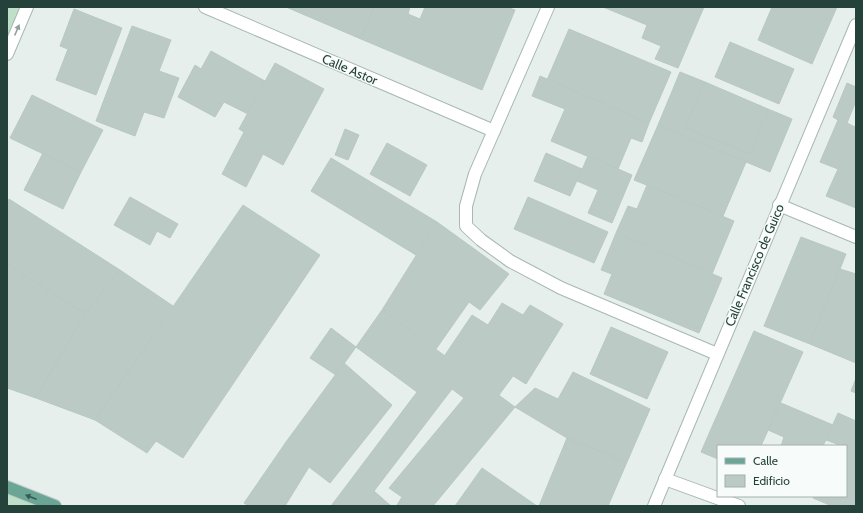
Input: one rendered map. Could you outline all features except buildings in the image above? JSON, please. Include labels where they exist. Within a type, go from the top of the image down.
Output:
[{"type":"main road","points":[[7,487],[55,506]]},
{"type":"street","points":[[7,54],[27,7]]},
{"type":"street","name":"Calle Astor","points":[[205,7],[222,10],[494,131]]},
{"type":"street","points":[[548,7],[475,174],[466,206],[466,226],[481,240],[510,261],[561,288],[717,354]]},
{"type":"street","name":"Calle Francisco de Guico","points":[[654,506],[779,205],[856,25]]},
{"type":"street","points":[[779,205],[856,238]]},
{"type":"street","points":[[665,480],[739,506]]},
{"type":"green space","points":[[7,7],[27,7],[7,54]]},
{"type":"green space","points":[[7,487],[55,506],[7,506]]}]
